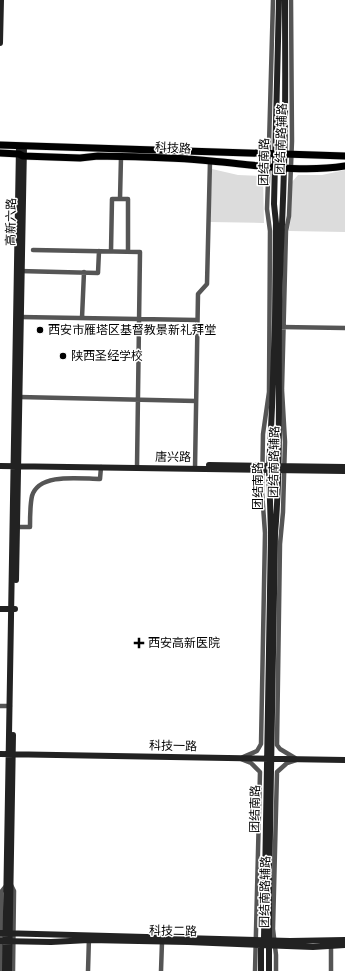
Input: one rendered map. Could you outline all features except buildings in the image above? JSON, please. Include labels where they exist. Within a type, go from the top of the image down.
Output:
[{"type":"main road","points":[[0,43],[1,0]]},
{"type":"main road","name":"团结南路","points":[[269,971],[266,942],[271,533],[266,468],[275,314],[276,223],[272,154],[279,0]]},
{"type":"main road","name":"团结南路","points":[[269,759],[275,534],[281,468],[281,224],[288,154],[285,0]]},
{"type":"main road","name":"科技路","points":[[0,145],[345,156]]},
{"type":"main road","name":"高新六路","points":[[5,971],[11,754],[21,146]]},
{"type":"main road","name":"科技路","points":[[0,153],[80,158],[98,156],[210,161],[287,168],[330,168],[345,166]]},
{"type":"main road","name":"高新六路","points":[[11,754],[10,706],[17,526],[16,464],[19,397],[19,271]]},
{"type":"main road","name":"唐兴路","points":[[0,461],[16,464],[101,467],[137,465]]},
{"type":"main road","name":"唐兴路","points":[[0,466],[16,464],[266,468],[345,467]]},
{"type":"main road","name":"唐兴路","points":[[281,468],[345,471]]},
{"type":"main road","points":[[0,609],[13,609]]},
{"type":"main road","name":"科技一路","points":[[0,754],[345,760]]},
{"type":"main road","name":"科技二路","points":[[6,933],[162,942],[345,940]]},
{"type":"main road","name":"科技二路","points":[[6,941],[89,938],[266,942],[331,946],[345,945]]},
{"type":"main road","name":"高新六路","points":[[6,941],[9,971]]},
{"type":"main road","name":"团结南路","points":[[261,971],[266,942]]},
{"type":"street","name":"团结南路辅路","points":[[272,154],[273,0]]},
{"type":"street","name":"团结南路辅路","points":[[288,154],[291,0]]},
{"type":"street","points":[[120,199],[121,157]]},
{"type":"street","points":[[195,466],[198,294],[207,284],[210,161]]},
{"type":"street","points":[[111,252],[112,199],[128,199],[128,252]]},
{"type":"street","points":[[33,250],[140,252],[137,465]]},
{"type":"street","points":[[19,271],[98,273],[99,251]]},
{"type":"street","points":[[82,318],[84,272]]},
{"type":"street","points":[[20,317],[197,320]]},
{"type":"street","points":[[281,327],[345,328]]},
{"type":"street","points":[[19,397],[196,401]]},
{"type":"street","points":[[17,526],[30,527],[32,495],[40,484],[53,480],[100,479],[101,467]]},
{"type":"street","name":"团结南路辅路","points":[[240,758],[258,751],[261,744],[265,533],[262,512],[266,468]]},
{"type":"street","name":"团结南路辅路","points":[[281,468],[283,512],[280,552],[277,745],[289,755],[299,759]]},
{"type":"street","points":[[0,706],[10,706]]},
{"type":"street","name":"团结南路辅路","points":[[240,758],[251,763],[260,772],[266,942],[276,971]]},
{"type":"street","name":"团结南路辅路","points":[[255,971],[274,921],[277,772],[287,763],[299,759]]},
{"type":"street","points":[[88,971],[89,938]]},
{"type":"street","points":[[1,971],[6,941]]},
{"type":"street","points":[[6,941],[13,971]]},
{"type":"street","points":[[161,971],[162,942]]},
{"type":"street","points":[[331,946],[332,971]]},
{"type":"shaded area","points":[[212,169],[238,175],[263,176],[264,223],[210,222]]},
{"type":"shaded area","points":[[345,170],[345,232],[289,231],[292,182],[298,175],[322,175]]},
{"type":"place","name":"西安市雁塔区基督教景新礼拜堂","points":[[40,330]]},
{"type":"place","name":"陕西圣经学校","points":[[63,356]]},
{"type":"place","name":"西安高新医院","points":[[139,643]]}]
